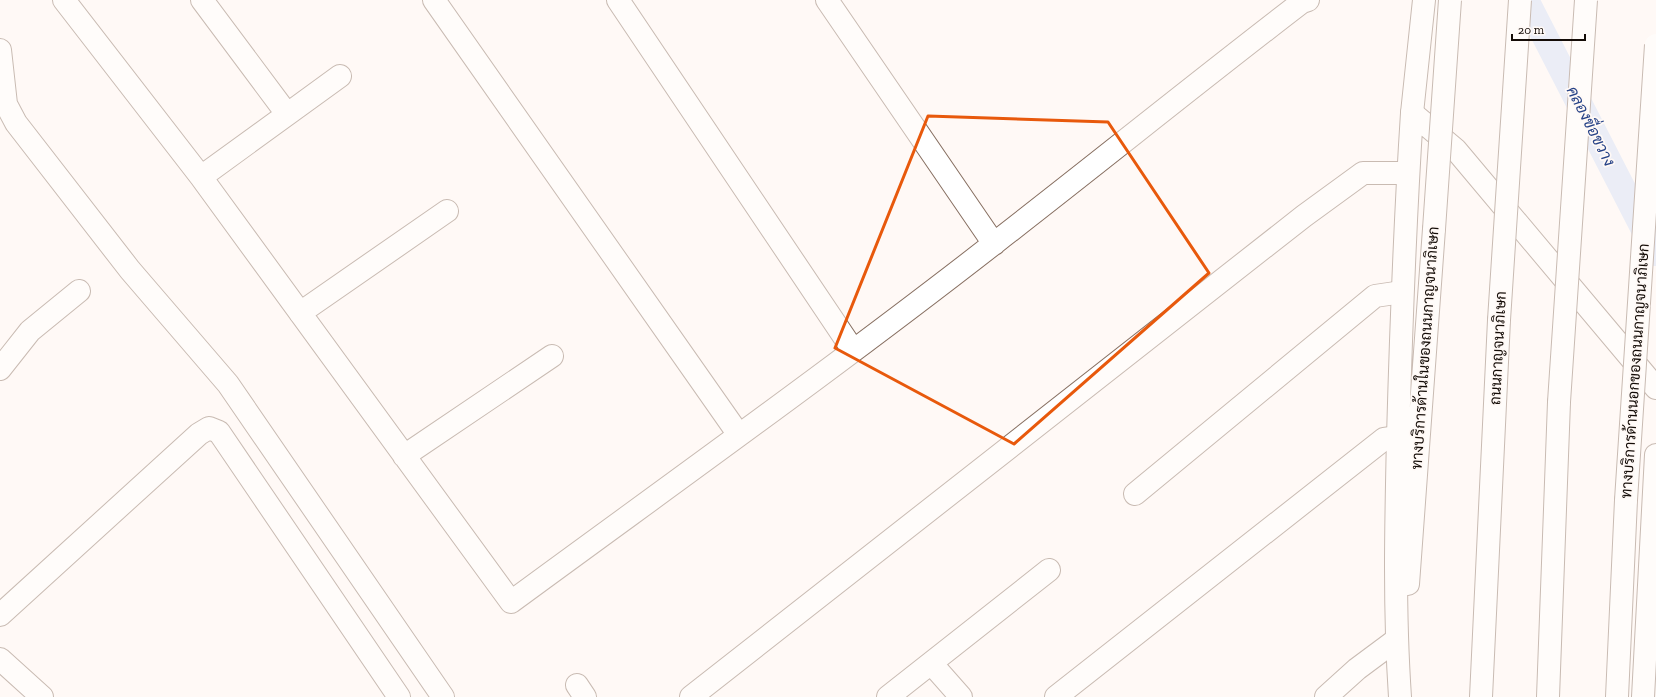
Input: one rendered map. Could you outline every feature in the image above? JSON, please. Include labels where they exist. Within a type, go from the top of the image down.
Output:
[{"type":"main road","points":[[64,0],[201,177],[511,602],[739,435],[994,244],[1240,50],[1302,2],[1308,0]]},
{"type":"main road","points":[[202,0],[287,114]]},
{"type":"main road","points":[[434,0],[739,435]]},
{"type":"main road","points":[[618,0],[853,350]]},
{"type":"main road","points":[[827,0],[994,244]]},
{"type":"main road","points":[[1400,697],[1396,640],[1395,522],[1402,292],[1412,113],[1424,0]]},
{"type":"main road","name":"ทางบริการด้านในของถนนกาญจนาภิเษก","points":[[1400,697],[1450,0]]},
{"type":"main road","name":"ถนนกาญจนาภิเษก","points":[[1481,697],[1499,320],[1520,0]]},
{"type":"main road","points":[[1548,697],[1559,402],[1586,0]]},
{"type":"main road","name":"ทางบริการด้านนอกของถนนกาญจนาภิเษก","points":[[1617,697],[1626,500],[1656,45]]},
{"type":"main road","points":[[0,50],[6,104],[16,124],[130,270],[228,384],[443,697]]},
{"type":"main road","points":[[201,177],[340,76]]},
{"type":"main road","points":[[1412,113],[1456,150],[1656,388]]},
{"type":"main road","points":[[691,697],[1310,212],[1363,173],[1408,173]]},
{"type":"main road","points":[[300,313],[447,211]]},
{"type":"main road","points":[[0,369],[30,331],[79,291]]},
{"type":"main road","points":[[1135,494],[1375,296],[1402,292]]},
{"type":"main road","points":[[404,456],[552,356]]},
{"type":"main road","points":[[0,615],[199,434],[209,428],[219,432],[399,697]]},
{"type":"main road","points":[[1056,697],[1384,439],[1398,437]]},
{"type":"main road","points":[[1643,697],[1656,455]]},
{"type":"main road","points":[[888,697],[1049,570]]},
{"type":"main road","points":[[1326,697],[1357,668],[1396,640]]},
{"type":"main road","points":[[0,659],[42,697]]},
{"type":"main road","points":[[931,663],[961,697]]},
{"type":"highlighted area","points":[[928,116],[1108,122],[1209,273],[1014,444],[835,348]]},
{"type":"waterway","name":"คลองขื่อขวาง","points":[[1526,0],[1656,253]]}]
